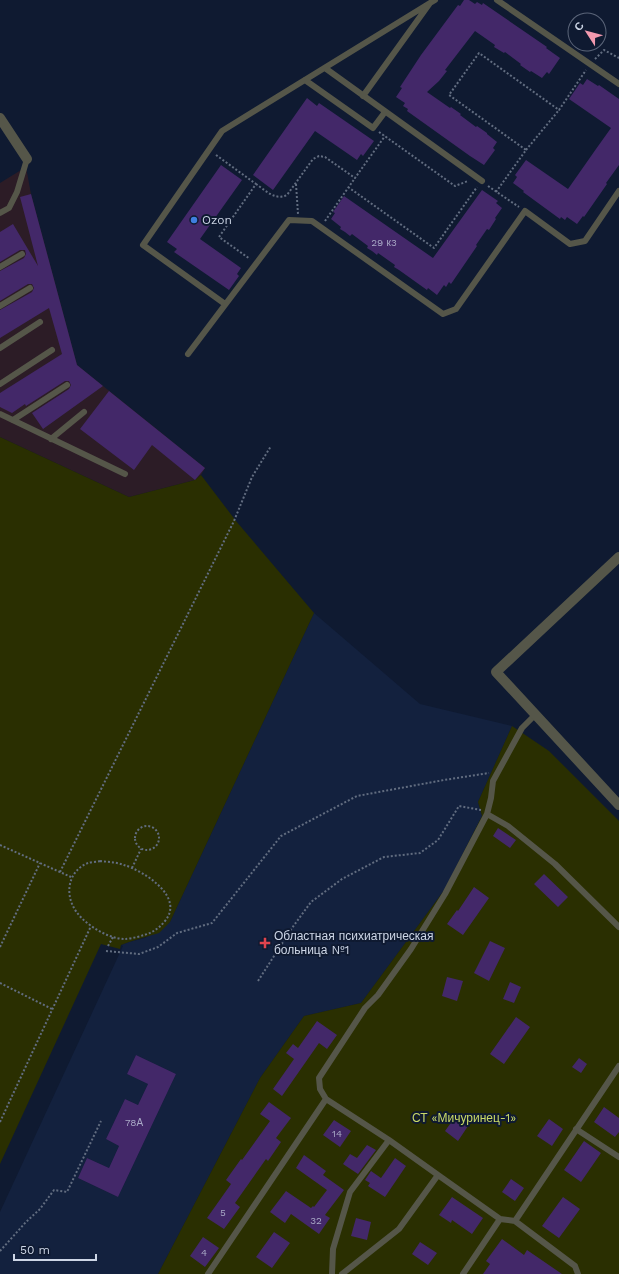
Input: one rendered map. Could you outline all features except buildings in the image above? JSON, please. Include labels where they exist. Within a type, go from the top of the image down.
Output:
[{"type":"street","points":[[0,118],[27,159]]},
{"type":"street","points":[[619,557],[496,672],[619,805]]},
{"type":"lane","points":[[497,0],[619,84]]},
{"type":"lane","points":[[225,304],[142,245],[222,131],[433,2]]},
{"type":"lane","points":[[363,96],[433,2]]},
{"type":"lane","points":[[325,68],[479,179]]},
{"type":"lane","points":[[305,80],[373,128],[385,112]]},
{"type":"lane","points":[[0,213],[9,208],[17,192],[27,159]]},
{"type":"lane","points":[[188,354],[289,220],[312,221],[443,314],[456,309],[525,211],[570,244],[585,241],[619,191]]},
{"type":"lane","points":[[0,267],[22,254]]},
{"type":"lane","points":[[0,306],[30,288]]},
{"type":"lane","points":[[0,348],[40,322]]},
{"type":"lane","points":[[0,384],[52,350]]},
{"type":"lane","points":[[13,420],[67,385]]},
{"type":"lane","points":[[51,439],[84,412]]},
{"type":"lane","points":[[0,414],[125,474]]},
{"type":"lane","points":[[535,715],[522,728],[493,781],[487,814],[478,827],[445,894],[411,949],[378,996],[365,1008],[319,1078],[320,1089],[326,1099],[389,1140],[500,1219],[514,1221],[575,1266],[578,1274]]},
{"type":"lane","points":[[487,814],[508,826],[555,864],[619,927]]},
{"type":"lane","points":[[514,1221],[619,1066]]},
{"type":"lane","points":[[208,1274],[326,1099]]},
{"type":"lane","points":[[576,1129],[619,1157]]},
{"type":"lane","points":[[332,1274],[333,1248],[350,1192],[389,1140]]},
{"type":"lane","points":[[342,1274],[399,1229],[438,1175]]},
{"type":"lane","points":[[463,1274],[500,1219]]},
{"type":"path","points":[[496,192],[526,150],[559,110],[590,65],[604,50],[619,58]]},
{"type":"path","points":[[526,150],[449,95],[479,53],[559,110]]},
{"type":"path","points":[[373,128],[455,186],[479,179]]},
{"type":"path","points":[[320,227],[385,136]]},
{"type":"path","points":[[209,150],[256,184],[273,195],[280,197],[287,195],[313,159],[319,156],[326,157],[355,178]]},
{"type":"path","points":[[348,188],[434,248],[479,179]]},
{"type":"path","points":[[479,179],[525,211]]},
{"type":"path","points":[[296,183],[298,220]]},
{"type":"path","points":[[256,184],[219,237],[256,264]]},
{"type":"path","points":[[60,872],[234,521],[252,477],[271,446]]},
{"type":"path","points":[[106,951],[139,954],[158,948],[177,933],[212,923],[281,836],[357,796],[498,772]]},
{"type":"path","points":[[258,981],[292,928],[311,902],[342,879],[384,857],[420,853],[438,840],[459,806],[479,809],[487,814]]},
{"type":"path","points":[[149,826],[155,829],[159,835],[159,841],[154,848],[148,850],[141,849],[137,844],[135,837],[137,832],[142,827],[149,826]]},
{"type":"path","points":[[0,845],[71,877]]},
{"type":"path","points":[[132,868],[141,849]]},
{"type":"path","points":[[100,861],[111,862],[132,868],[154,881],[168,898],[171,908],[168,918],[159,928],[149,934],[125,939],[113,937],[91,926],[81,917],[73,906],[69,892],[71,877],[78,868],[88,863],[100,861]]},
{"type":"path","points":[[0,947],[40,863]]},
{"type":"path","points":[[0,1122],[91,926]]},
{"type":"path","points":[[108,946],[113,937]]},
{"type":"path","points":[[0,984],[52,1009]]},
{"type":"path","points":[[0,1251],[40,1209],[54,1190],[67,1192],[101,1121]]},
{"type":"shaded area","points":[[26,167],[31,194],[77,365],[205,468],[201,475],[195,480],[129,497],[0,437],[0,183]]},
{"type":"shaded area","name":"Областная психиатрическая больница №1","points":[[314,613],[420,704],[512,726],[478,802],[482,816],[445,889],[361,1003],[304,1016],[260,1078],[158,1274],[0,1274],[0,1212],[123,946],[121,945],[145,938],[170,922]],"holes":[[[136,1055],[176,1074],[118,1197],[78,1178],[87,1158],[109,1168],[119,1146],[106,1139],[125,1099],[138,1105],[148,1084],[127,1074]]]},
{"type":"green space","points":[[0,437],[129,497],[195,480],[201,475],[236,521],[314,613],[170,922],[159,933],[121,945],[120,949],[101,944],[0,1164]]},
{"type":"green space","name":"СТ «Мичуринец-1»","points":[[512,726],[549,751],[619,821],[619,1274],[158,1274],[260,1078],[304,1016],[361,1003],[445,889],[482,816],[478,802]]},
{"type":"place","name":"Ozon","points":[[194,220]]},
{"type":"place","name":"Областная психиатрическая больница №1","points":[[265,943]]}]
